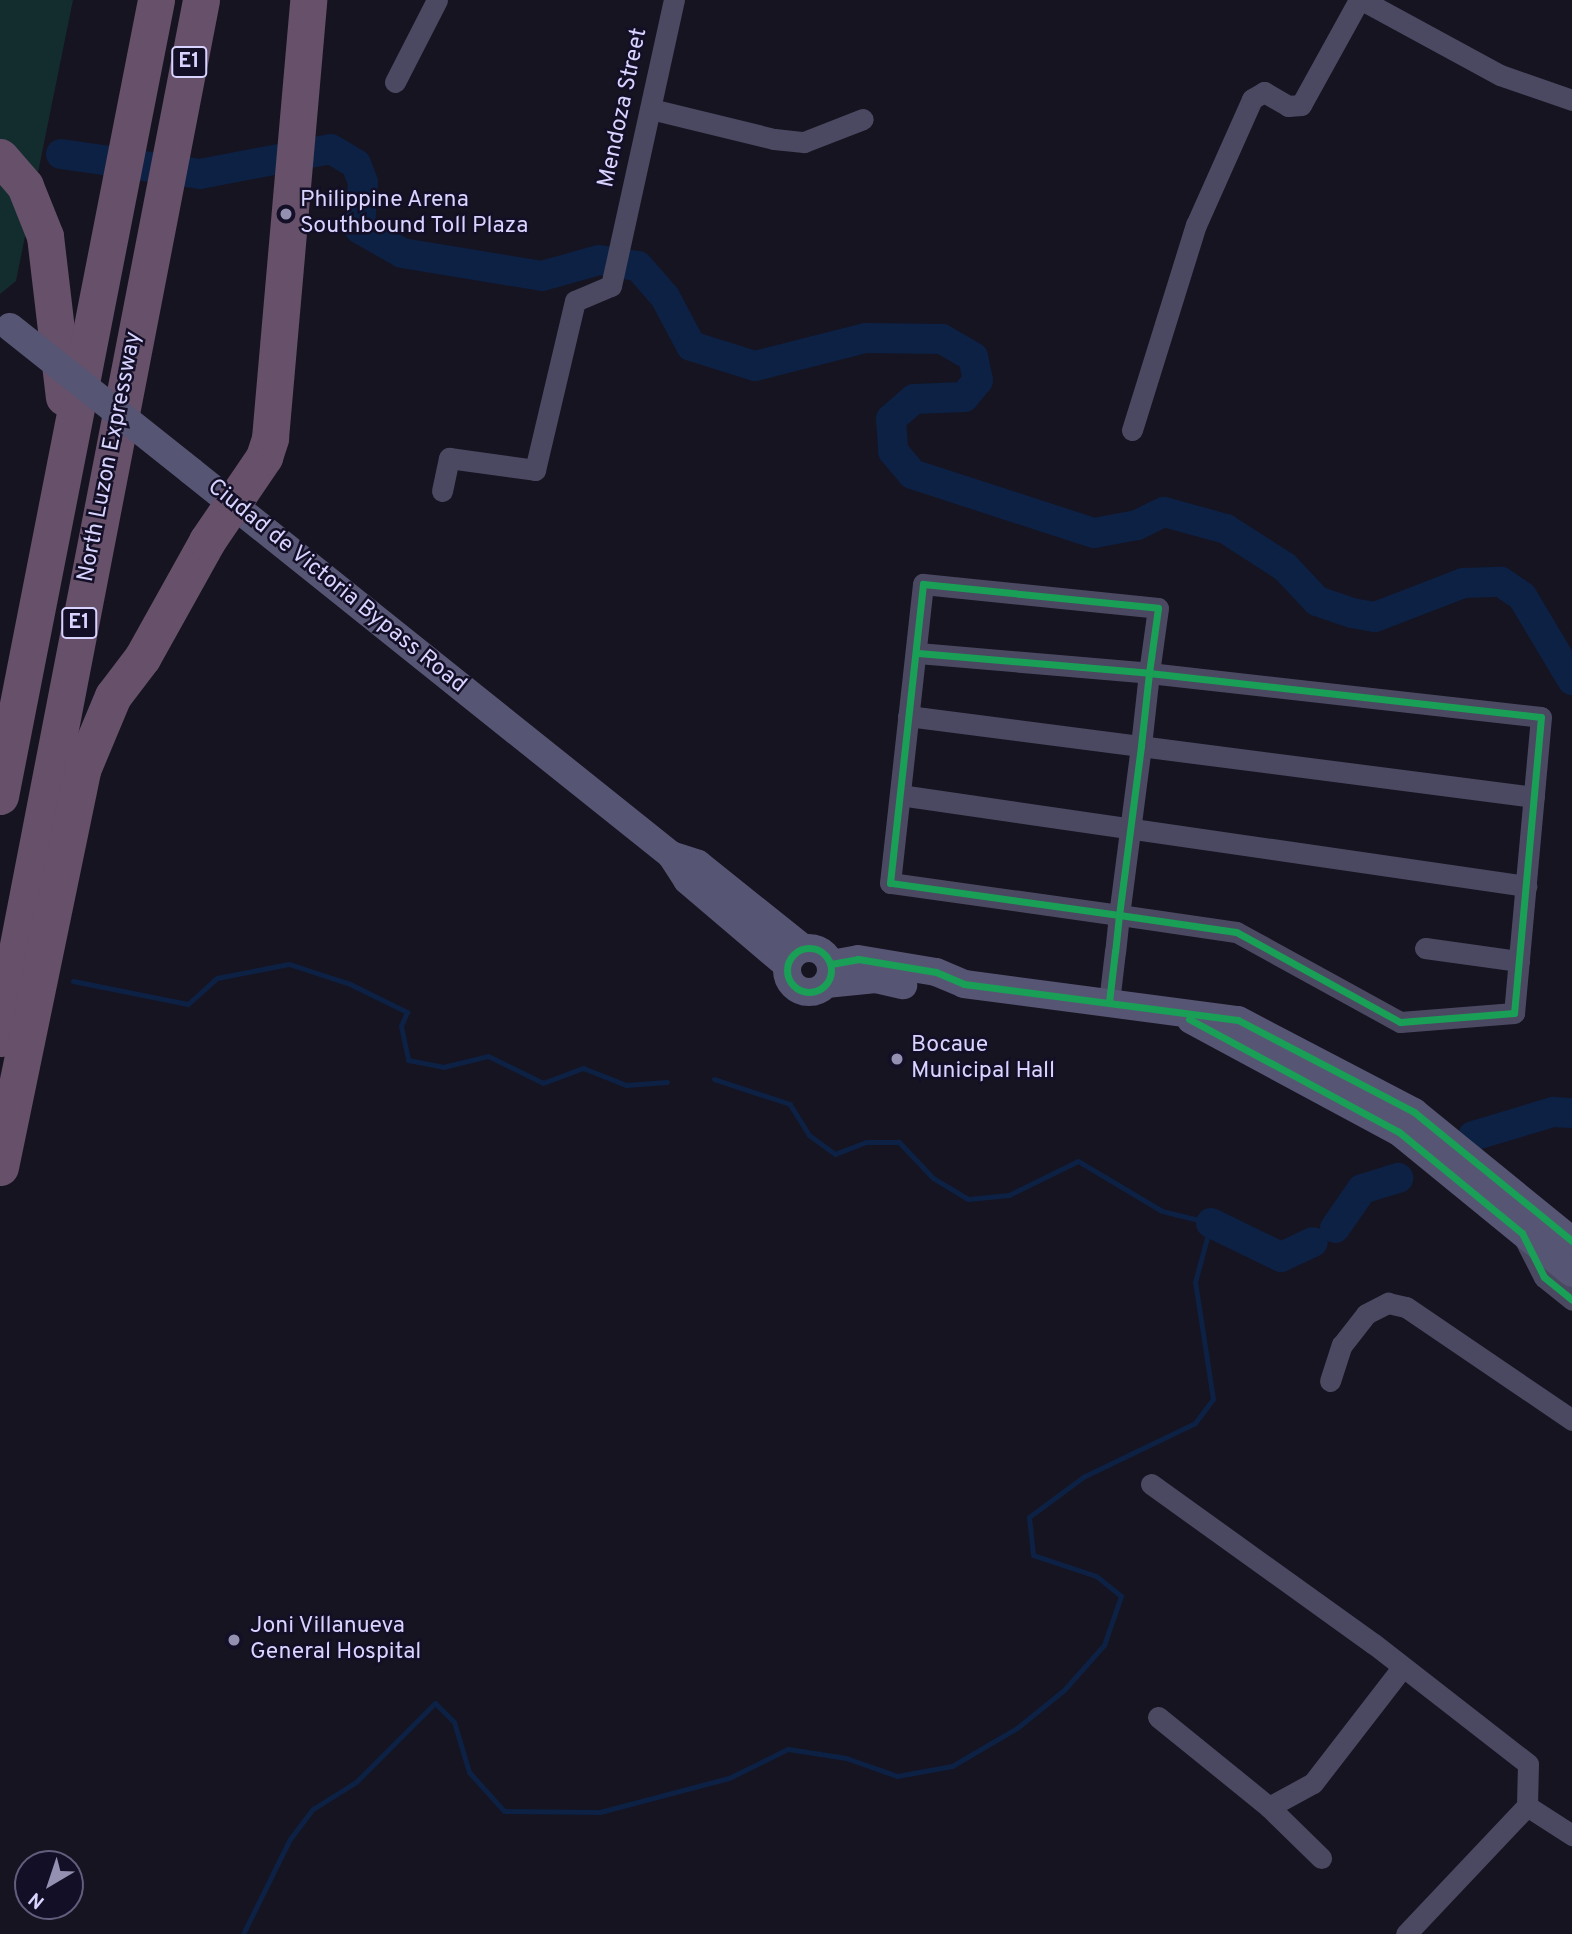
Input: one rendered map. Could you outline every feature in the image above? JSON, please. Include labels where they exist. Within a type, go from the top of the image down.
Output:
[{"type":"highway","name":"North Luzon Expressway","points":[[0,796],[156,0]]},
{"type":"highway","name":"North Luzon Expressway","points":[[0,1038],[201,0]]},
{"type":"highway","points":[[0,1167],[82,770],[113,696],[142,658],[186,576],[264,457],[275,415],[288,195],[308,0]]},
{"type":"highway","points":[[0,157],[25,186],[46,236],[69,439]]},
{"type":"main road","name":"Ciudad de Victoria Bypass Road","points":[[5,323],[671,855],[698,864],[795,957]]},
{"type":"main road","points":[[817,949],[829,974],[812,992],[798,989],[789,978],[795,957],[817,949]]},
{"type":"main road","points":[[829,974],[876,979],[933,991],[964,984],[1109,1002],[1183,1015],[1406,1122],[1480,1182],[1572,1241]]},
{"type":"main road","points":[[1480,1182],[1522,1233],[1572,1273]]},
{"type":"street","points":[[395,82],[438,0]]},
{"type":"street","name":"Mendoza Street","points":[[442,491],[449,458],[535,470],[575,301],[611,286],[626,228],[674,0]]},
{"type":"street","points":[[1132,430],[1196,225],[1252,99],[1264,92],[1288,106],[1301,105],[1361,0],[1500,75],[1572,100]]},
{"type":"street","points":[[651,109],[774,139],[804,142],[863,119]]},
{"type":"street","points":[[918,653],[1149,673],[1541,717],[1514,1013],[1400,1022],[1236,932],[1119,915],[890,883],[908,716],[918,653],[923,584],[1158,608],[1149,673],[1141,746],[1119,915],[1109,1002]]},
{"type":"street","points":[[908,716],[1534,797]]},
{"type":"street","points":[[900,796],[1526,886]]},
{"type":"street","points":[[1425,948],[1519,961]]},
{"type":"street","points":[[1522,1233],[1544,1277],[1572,1300]]},
{"type":"street","points":[[1330,1381],[1342,1345],[1366,1314],[1388,1303],[1406,1307],[1572,1420]]},
{"type":"street","points":[[1151,1483],[1528,1764],[1527,1806],[1406,1934]]},
{"type":"street","points":[[1269,1807],[1313,1783],[1402,1668]]},
{"type":"street","points":[[1158,1717],[1269,1807],[1321,1858]]},
{"type":"street","points":[[1527,1806],[1572,1835]]},
{"type":"green space","points":[[0,0],[73,0],[16,281],[0,294]]},
{"type":"waterway","points":[[61,154],[200,174],[331,149],[356,164],[363,182],[360,229],[402,253],[542,276],[599,260],[638,266],[665,297],[691,346],[755,366],[866,338],[942,339],[973,357],[978,380],[964,397],[914,399],[891,419],[893,451],[912,474],[1094,533],[1137,525],[1164,512],[1226,529],[1285,567],[1317,601],[1352,613],[1375,617],[1463,583],[1501,582],[1522,596],[1572,680]]},
{"type":"waterway","points":[[73,981],[188,1004],[217,978],[289,964],[350,984],[407,1012],[401,1026],[408,1060],[443,1067],[488,1056],[543,1083],[583,1068],[626,1085],[667,1082]]},
{"type":"waterway","points":[[243,1934],[290,1839],[313,1809],[356,1782],[435,1703],[454,1722],[469,1772],[504,1811],[600,1812],[729,1778],[788,1749],[846,1758],[897,1776],[952,1766],[1017,1728],[1064,1690],[1104,1645],[1121,1596],[1096,1576],[1033,1555],[1029,1517],[1083,1477],[1195,1423],[1213,1399],[1195,1282],[1211,1223],[1162,1211],[1078,1161],[1009,1195],[968,1199],[933,1178],[899,1142],[866,1142],[835,1154],[809,1135],[790,1104],[714,1079]]},
{"type":"waterway","points":[[1473,1136],[1553,1112],[1572,1113]]},
{"type":"waterway","points":[[1335,1228],[1362,1189],[1398,1178]]},
{"type":"waterway","points":[[1211,1223],[1281,1257],[1313,1242]]},
{"type":"cycle path","points":[[918,653],[1149,673],[1541,717],[1514,1013],[1400,1022],[1236,932],[1119,915],[890,883],[923,584],[1158,608],[1149,673],[1141,746],[1119,915],[1109,1002]]},
{"type":"cycle path","points":[[809,948],[825,954],[831,970],[825,986],[809,992],[793,986],[787,970],[793,954],[809,948]]},
{"type":"cycle path","points":[[831,964],[858,959],[936,972],[964,984],[1238,1020],[1414,1112],[1572,1241]]},
{"type":"cycle path","points":[[1189,1019],[1399,1132],[1522,1233],[1544,1277],[1572,1300]]},
{"type":"place","name":"Philippine Arena Southbound Toll Plaza","points":[[286,214]]},
{"type":"place","name":"Bocaue Municipal Hall","points":[[897,1059]]},
{"type":"place","name":"Joni Villanueva General Hospital","points":[[234,1640]]}]
